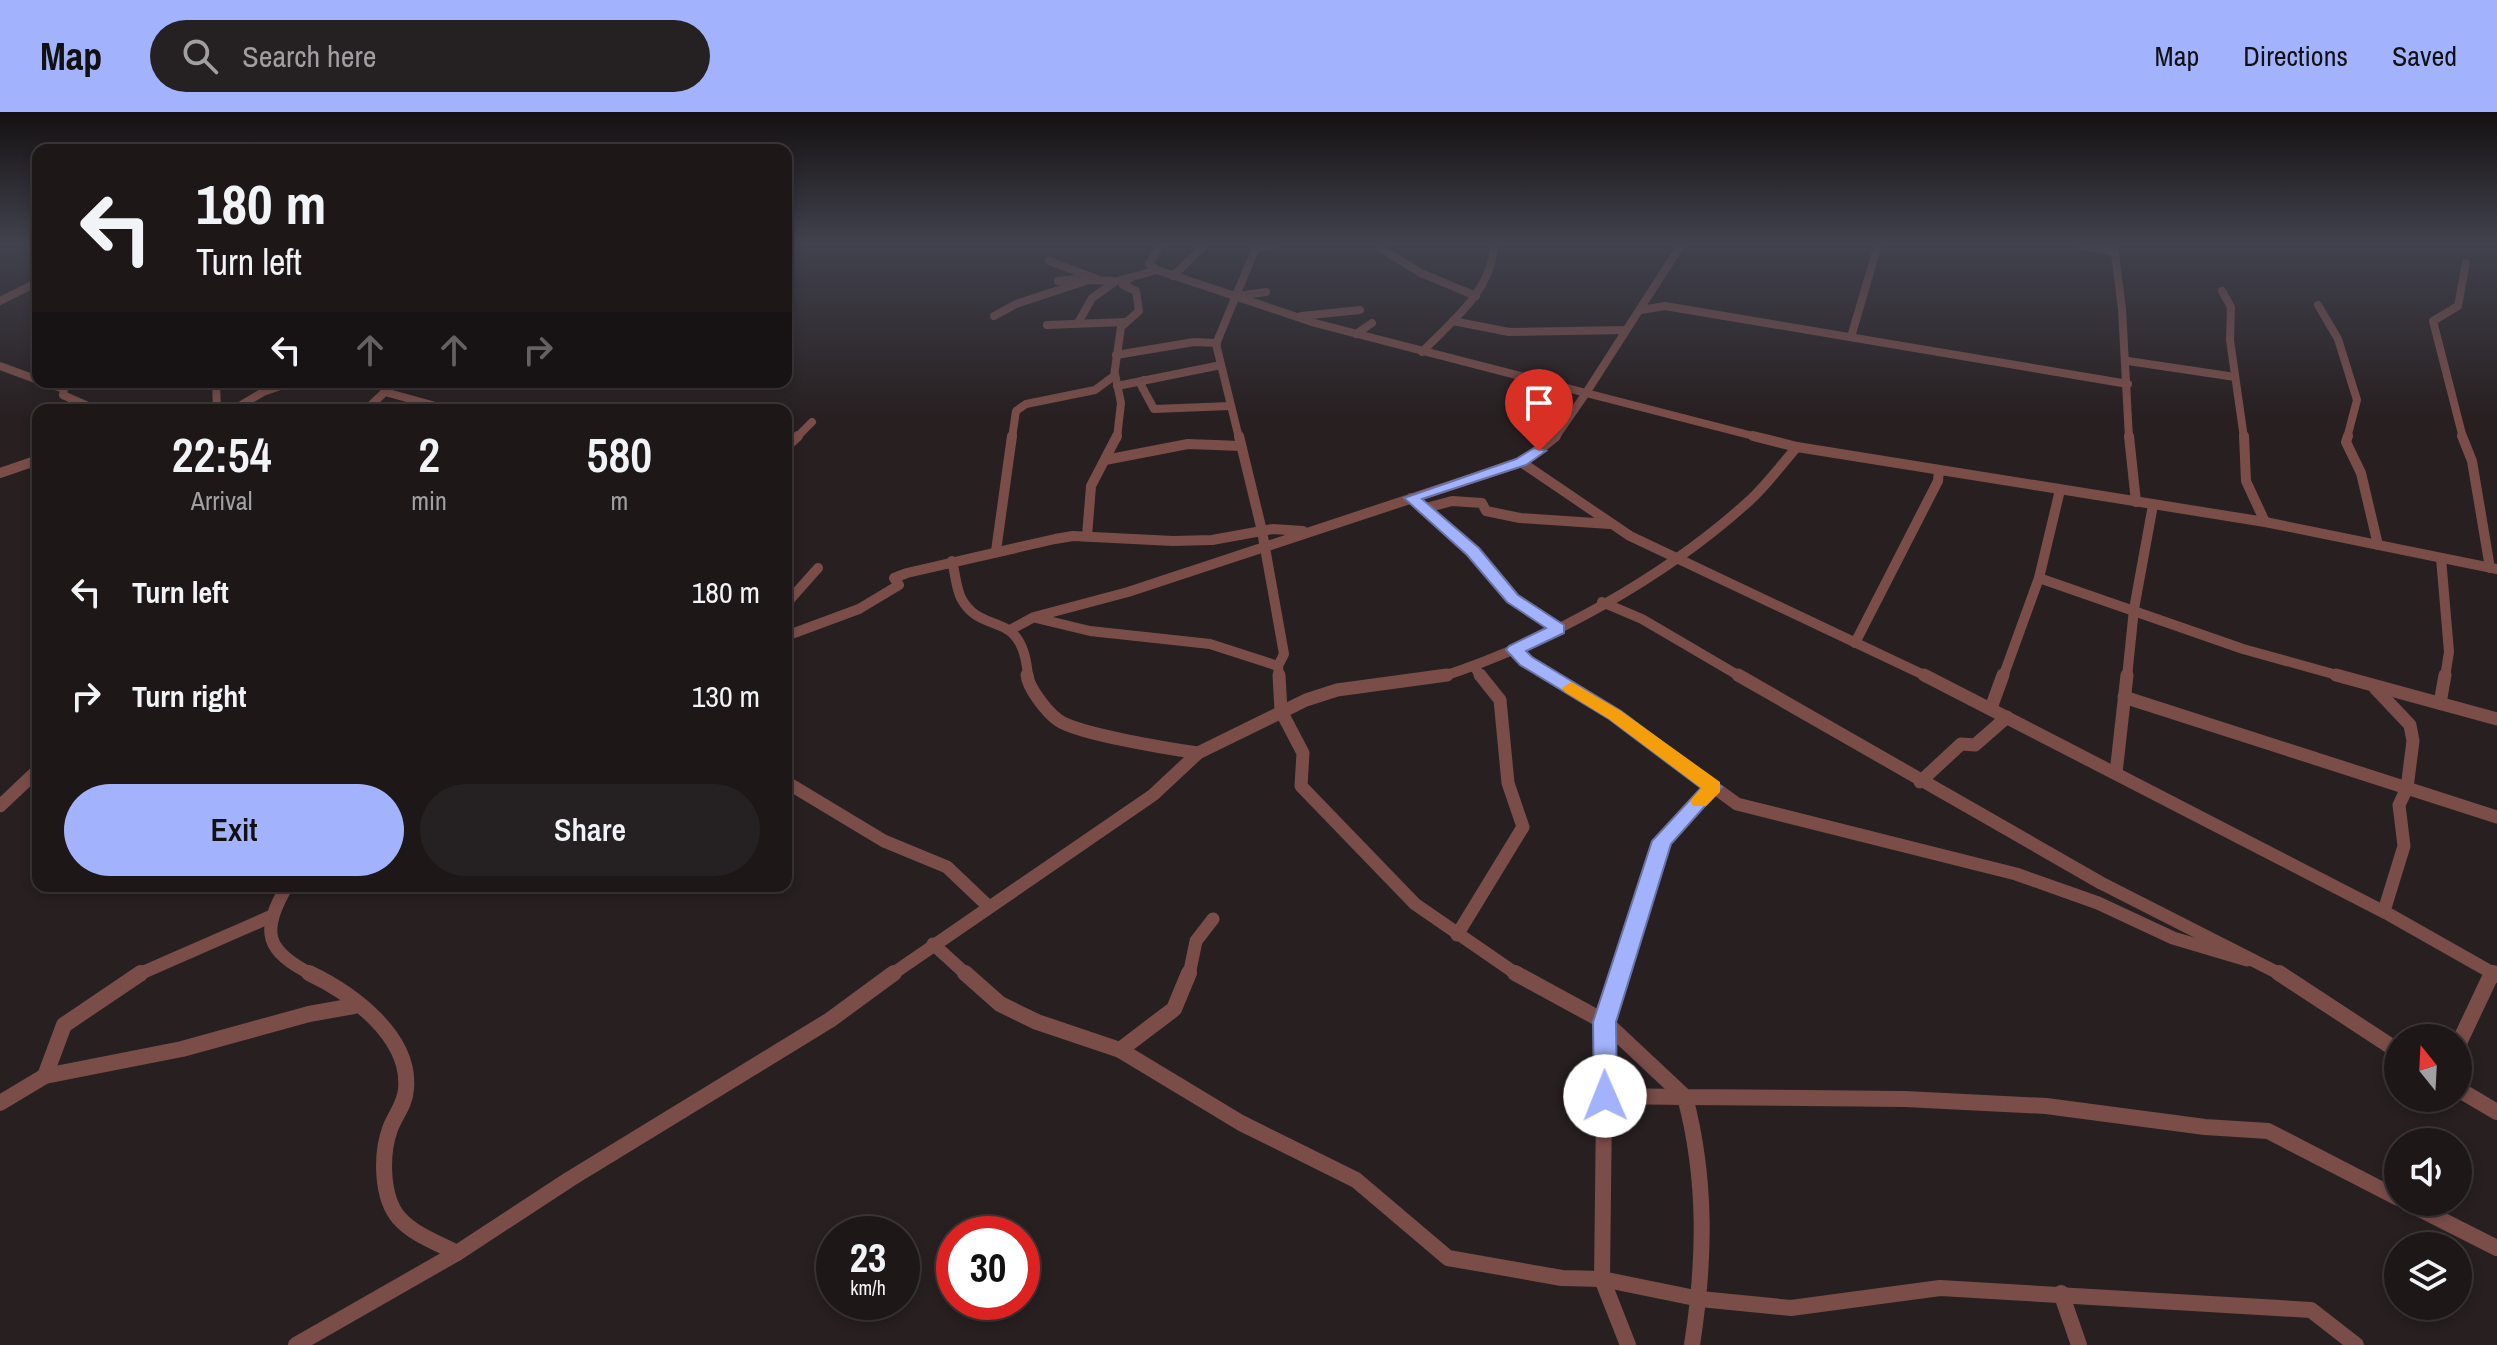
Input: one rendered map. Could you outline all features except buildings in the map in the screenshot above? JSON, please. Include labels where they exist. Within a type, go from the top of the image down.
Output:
[{"type":"street","points":[[994,316],[1021,303]]},
{"type":"street","points":[[1078,323],[1089,303]]},
{"type":"street","points":[[1087,536],[1091,486],[1117,437],[1121,403],[1115,374],[1121,327],[1140,307],[1139,303]]},
{"type":"street","points":[[1231,303],[1217,343],[1264,538],[1284,654],[1278,666],[1281,711],[1303,753],[1301,786],[1415,904],[1538,988],[1605,1022],[1685,1097],[1705,1209],[1700,1299],[1692,1345]]},
{"type":"street","points":[[1252,303],[1422,352],[1797,447],[2265,522],[2494,568],[2472,461],[2457,422],[2433,321],[2458,306],[2459,303]]},
{"type":"street","points":[[1422,352],[1470,303]]},
{"type":"street","points":[[792,634],[879,599],[899,585],[894,578],[952,561],[1087,536],[1212,540],[1264,538],[1321,530],[1521,462],[1552,442],[1646,303]]},
{"type":"street","points":[[1851,337],[1861,303]]},
{"type":"street","points":[[2121,303],[2128,361],[2128,453],[2136,502]]},
{"type":"street","points":[[2228,303],[2230,340],[2244,428],[2246,481],[2265,522]]},
{"type":"street","points":[[2318,305],[2338,339],[2357,400],[2346,442],[2361,473],[2378,545]]},
{"type":"street","points":[[1641,310],[1665,306],[2128,384]]},
{"type":"street","points":[[1294,317],[1360,310]]},
{"type":"street","points":[[1453,321],[1509,332],[1626,330]]},
{"type":"street","points":[[1047,325],[1126,322]]},
{"type":"street","points":[[1356,334],[1372,323]]},
{"type":"street","points":[[1097,324],[1111,327],[1120,338]]},
{"type":"street","points":[[1116,355],[1194,342],[1217,343]]},
{"type":"street","points":[[2128,361],[2235,377]]},
{"type":"street","points":[[1117,386],[1221,365]]},
{"type":"street","points":[[0,366],[32,378]]},
{"type":"street","points":[[996,551],[1016,411],[1030,403],[1106,386],[1115,374]]},
{"type":"street","points":[[1144,380],[1141,385],[1154,409],[1230,406]]},
{"type":"street","points":[[64,388],[63,395],[83,404]]},
{"type":"street","points":[[243,404],[275,388]]},
{"type":"street","points":[[372,404],[389,388]]},
{"type":"street","points":[[385,392],[428,404]]},
{"type":"street","points":[[792,441],[812,422]]},
{"type":"street","points":[[1105,460],[1188,444],[1241,446]]},
{"type":"street","points":[[296,1345],[457,1253],[570,1179],[830,1020],[933,944],[1153,795],[1198,753],[1281,711],[1337,690],[1411,683],[1474,667],[1558,629],[1679,557],[1749,501],[1797,447]]},
{"type":"street","points":[[0,473],[32,462]]},
{"type":"street","points":[[1521,462],[1610,524],[1991,708],[2384,911],[2495,974],[2469,1024]]},
{"type":"street","points":[[1855,643],[1938,481],[1939,470]]},
{"type":"street","points":[[1991,708],[2039,578],[2060,490]]},
{"type":"street","points":[[1411,498],[1473,552],[1513,599],[1558,629]]},
{"type":"street","points":[[1422,509],[1452,501],[1482,503],[1486,511],[1520,518],[1610,524]]},
{"type":"street","points":[[2116,773],[2134,609],[2153,505]]},
{"type":"street","points":[[1012,629],[1034,617],[1128,592],[1264,538]]},
{"type":"street","points":[[2440,703],[2449,652],[2441,558]]},
{"type":"street","points":[[952,561],[961,598],[978,615],[1012,629],[1026,654],[1028,683],[1059,721],[1142,744],[1198,753]]},
{"type":"street","points":[[792,597],[818,568]]},
{"type":"street","points":[[2039,578],[2243,649],[2497,719]]},
{"type":"street","points":[[1602,602],[1642,619],[1920,782],[2101,883],[2266,964],[2384,1042]]},
{"type":"street","points":[[1034,617],[1090,631],[1163,636],[1255,654],[1278,666]]},
{"type":"street","points":[[1515,650],[1526,661],[1615,715],[1737,804],[2016,874],[2098,903],[2173,938],[2266,964]]},
{"type":"street","points":[[1457,935],[1523,827],[1508,783],[1500,700],[1474,667]]},
{"type":"street","points":[[2369,684],[2389,699],[2410,725],[2413,741],[2407,788],[2399,805],[2404,846],[2384,911]]},
{"type":"street","points":[[2124,697],[2497,817]]},
{"type":"street","points":[[1920,782],[1961,744],[1975,745],[2007,717]]},
{"type":"street","points":[[0,806],[32,776]]},
{"type":"street","points":[[792,786],[884,841],[947,867],[989,907]]},
{"type":"street","points":[[1628,1345],[1602,1279],[1605,1022],[1662,841],[1713,787]]},
{"type":"street","points":[[284,892],[272,916],[269,935],[284,959],[330,985],[379,1024],[395,1042],[407,1077],[403,1103],[390,1128],[386,1163],[389,1196],[396,1214],[457,1253]]},
{"type":"street","points":[[45,1076],[64,1025],[129,978],[272,916]]},
{"type":"street","points":[[1120,1050],[1174,1009],[1187,984],[1196,941],[1213,919]]},
{"type":"street","points":[[933,944],[1000,1004],[1037,1022],[1120,1050],[1241,1123],[1356,1180],[1448,1258],[1562,1278],[1602,1279],[1700,1299],[1791,1308],[1940,1288],[2311,1310],[2356,1345]]},
{"type":"street","points":[[0,1103],[45,1076],[158,1055],[309,1014],[354,1006]]},
{"type":"street","points":[[1605,1096],[1905,1099],[2046,1106],[2205,1127],[2268,1131],[2384,1191]]},
{"type":"street","points":[[2472,1097],[2497,1112]]},
{"type":"street","points":[[2434,1216],[2497,1248]]},
{"type":"street","points":[[2061,1293],[2079,1345]]},
{"type":"slow traffic","points":[[1571,688],[1615,715],[1713,787],[1700,801]]},
{"type":"route","points":[[1539,451],[1525,461],[1411,498],[1473,552],[1513,599],[1558,629],[1515,650],[1526,661],[1615,715],[1713,787],[1662,841],[1605,1022],[1605,1096]]}]
